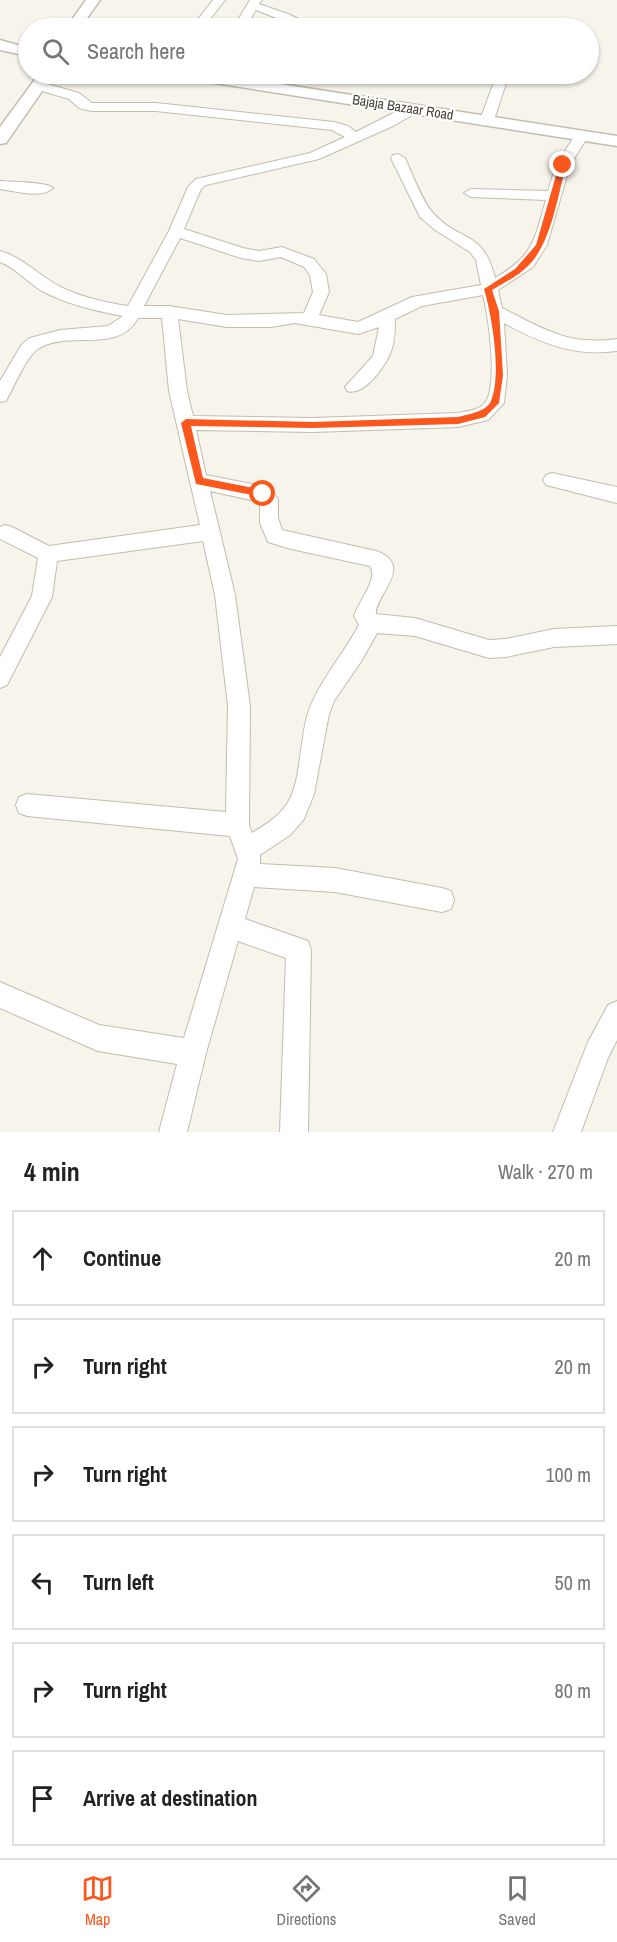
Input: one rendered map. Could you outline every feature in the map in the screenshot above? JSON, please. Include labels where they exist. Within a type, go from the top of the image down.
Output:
[{"type":"street","points":[[80,18],[93,0]]},
{"type":"street","points":[[206,18],[219,0]]},
{"type":"street","points":[[245,18],[255,3],[288,18]]},
{"type":"street","points":[[0,45],[18,50]]},
{"type":"street","points":[[0,139],[38,84]]},
{"type":"street","points":[[51,84],[91,107],[156,107],[334,126],[343,129],[354,138]]},
{"type":"street","name":"Bajaja Bazaar Road","points":[[255,84],[617,141]]},
{"type":"street","points":[[487,120],[500,84]]},
{"type":"street","points":[[0,396],[28,348],[36,342],[60,336],[112,332],[128,321],[176,231],[195,187],[201,182],[241,171],[303,159],[354,138],[414,108]]},
{"type":"street","points":[[0,256],[13,261],[48,287],[98,306],[132,312],[169,312],[227,321],[271,321],[295,317],[358,328],[387,317],[418,301],[488,289],[505,281],[528,263],[540,245],[566,159],[582,135]]},
{"type":"street","points":[[186,423],[313,425],[471,419],[489,409],[497,397],[499,359],[495,311],[488,289],[483,259],[475,248],[440,227],[425,214],[398,158]]},
{"type":"street","points":[[0,185],[30,189],[46,188]]},
{"type":"street","points":[[471,193],[553,196]]},
{"type":"street","points":[[176,231],[241,253],[259,256],[282,252],[309,263],[318,274],[321,292],[309,319]]},
{"type":"street","points":[[495,311],[561,345],[590,349],[617,345]]},
{"type":"street","points":[[169,312],[175,374],[225,595],[237,685],[237,825],[250,859],[193,1053],[173,1132]]},
{"type":"street","points":[[352,387],[379,364],[387,343],[387,317]]},
{"type":"street","points":[[552,480],[617,495]]},
{"type":"street","points":[[199,481],[263,494],[269,499],[270,529],[280,540],[332,548],[376,559],[382,564],[384,579],[365,609],[364,616],[371,623],[415,627],[489,650],[554,638],[617,635]]},
{"type":"street","points":[[5,533],[48,554],[210,532]]},
{"type":"street","points":[[0,678],[42,597],[48,554]]},
{"type":"street","points":[[246,850],[282,827],[296,811],[303,794],[318,714],[326,695],[355,653],[371,623]]},
{"type":"street","points":[[27,805],[237,825]]},
{"type":"street","points":[[246,875],[335,880],[442,900]]},
{"type":"street","points":[[231,927],[299,950],[294,1132]]},
{"type":"street","points":[[0,995],[98,1038],[193,1053]]},
{"type":"street","points":[[567,1132],[597,1051],[617,1014]]},
{"type":"route","points":[[263,494],[253,490],[199,481],[186,423],[313,425],[458,420],[471,419],[482,414],[495,403],[499,375],[499,349],[495,311],[488,289],[505,281],[528,263],[540,245],[563,165]]}]
